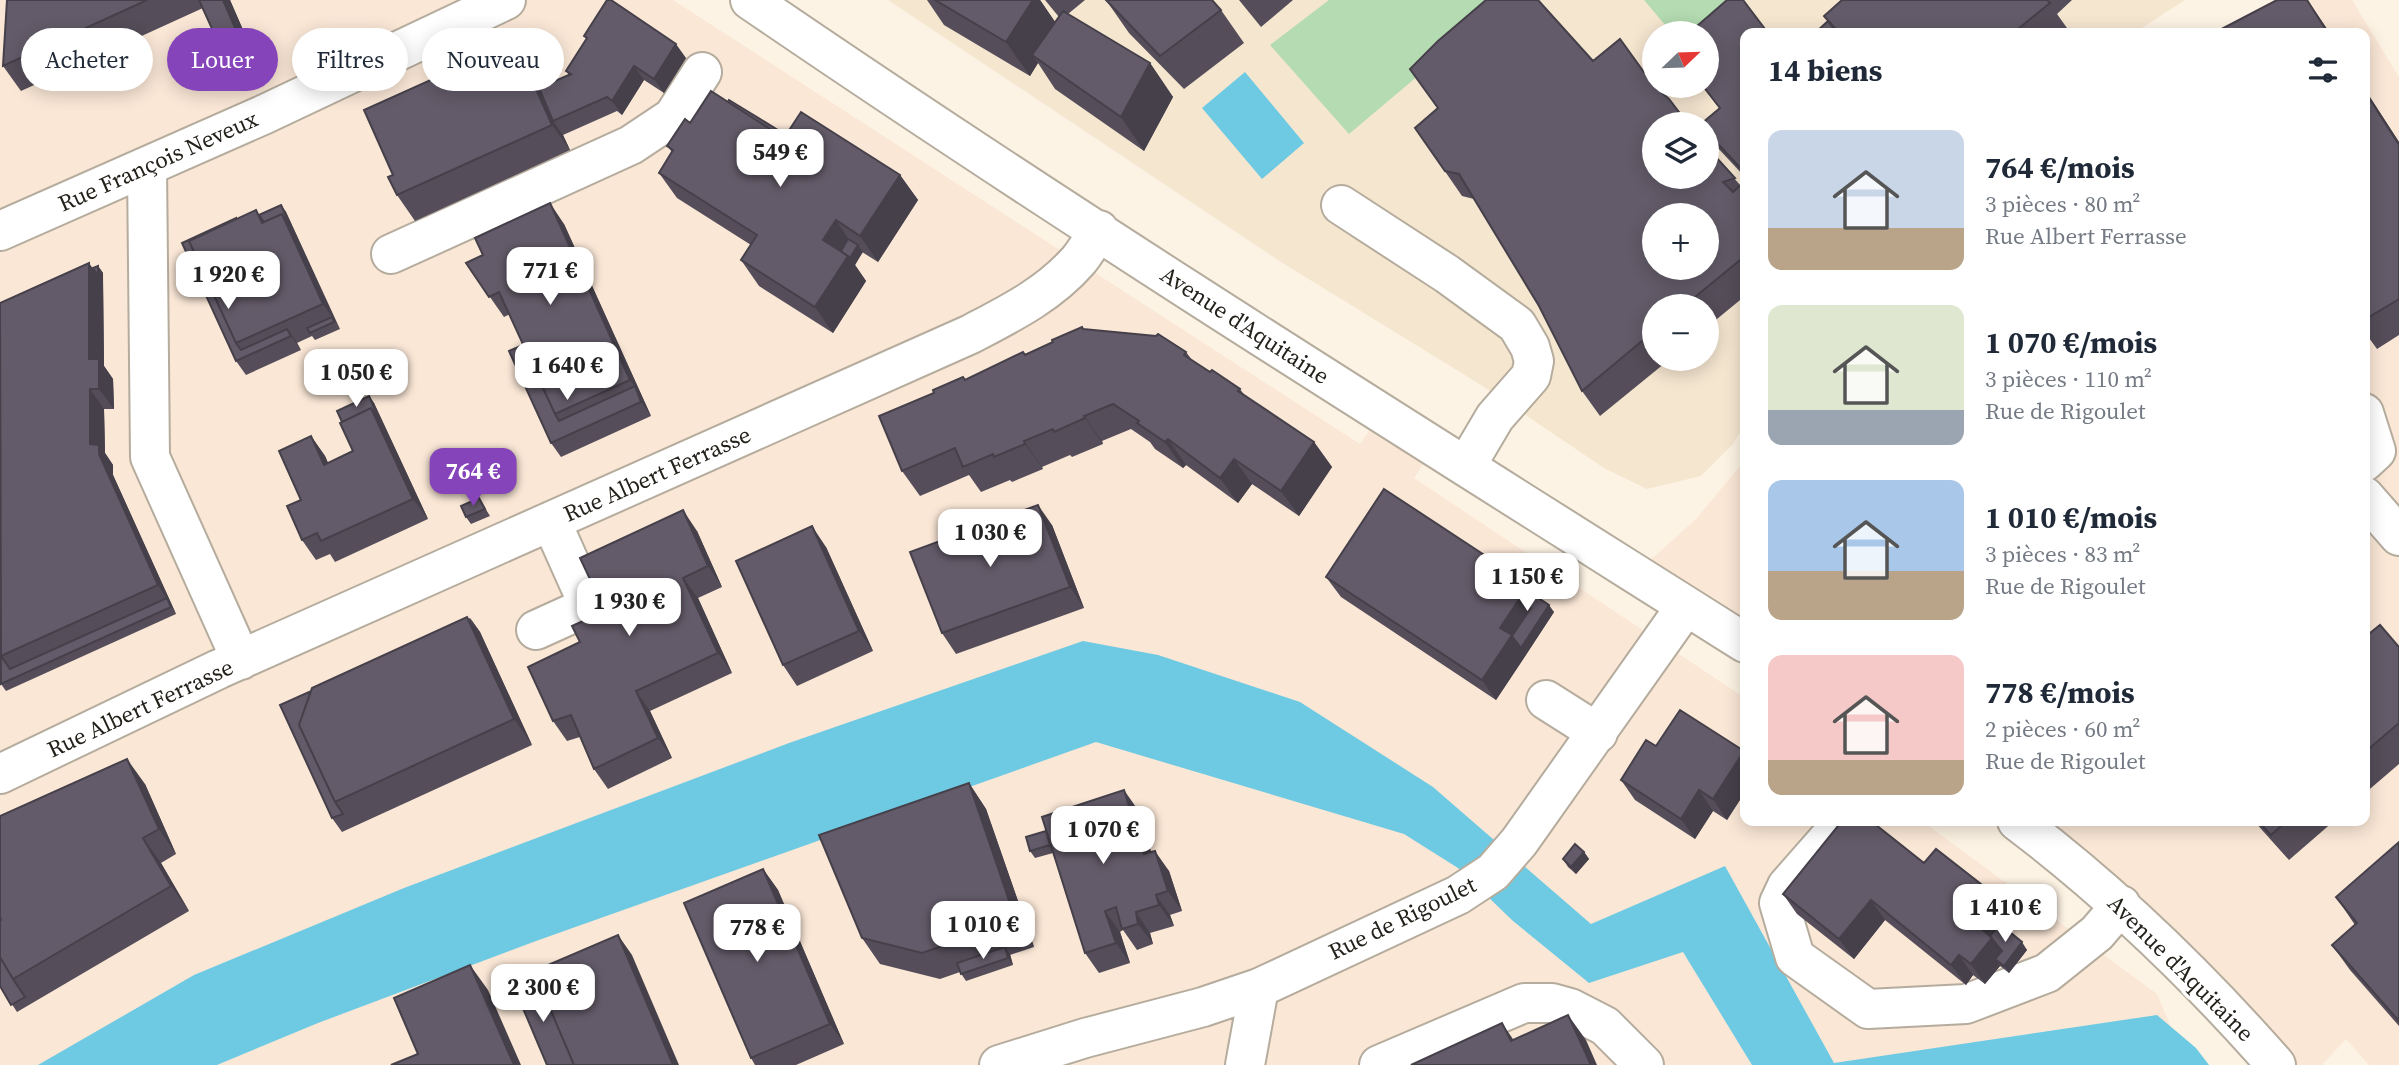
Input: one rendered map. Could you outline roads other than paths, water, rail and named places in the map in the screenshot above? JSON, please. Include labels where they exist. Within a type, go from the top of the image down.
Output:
[{"type":"street","name":"Rue François Neveux","points":[[0,230],[147,167],[506,0]]},
{"type":"street","name":"Avenue d'Aquitaine","points":[[750,0],[1253,333],[1740,640]]},
{"type":"street","points":[[391,254],[631,145],[673,117],[702,72]]},
{"type":"street","points":[[147,167],[150,457],[241,660]]},
{"type":"street","points":[[1341,205],[1447,274],[1507,318],[1517,326],[1530,347],[1534,361],[1531,376],[1495,417],[1466,466]]},
{"type":"street","name":"Rue Albert Ferrasse","points":[[2,762],[241,660],[971,334],[1048,289],[1078,261],[1099,230]]},
{"type":"street","points":[[2370,503],[2399,536]]},
{"type":"street","points":[[536,630],[589,606],[551,522]]},
{"type":"street","name":"Rue de Rigoulet","points":[[999,1065],[1084,1038],[1203,1007],[1259,988],[1458,895],[1493,872],[1519,842],[1686,606]]},
{"type":"street","points":[[1546,700],[1598,733]]},
{"type":"street","points":[[1840,826],[1787,886],[1779,904],[1795,957],[1868,1009],[1966,1004],[2047,973],[2097,933],[2121,905]]},
{"type":"street","name":"Avenue d'Aquitaine","points":[[2023,826],[2121,905],[2229,1012],[2276,1065]]},
{"type":"street","points":[[1245,1065],[1259,988]]},
{"type":"street","points":[[1379,1065],[1524,1003],[1552,1003],[1570,1008],[1605,1026],[1644,1065]]},
{"type":"water","points":[[1245,72],[1304,143],[1262,179],[1202,108]]},
{"type":"water","points":[[1083,641],[1158,655],[1300,702],[1433,787],[1591,924],[1725,866],[1834,1063],[2157,1015],[2196,1048],[2209,1065],[1752,1065],[1683,952],[1589,983],[1513,921],[1458,868],[1404,834],[1096,742],[536,941],[318,1023],[217,1065],[38,1065],[194,975],[404,888],[789,743]]}]
